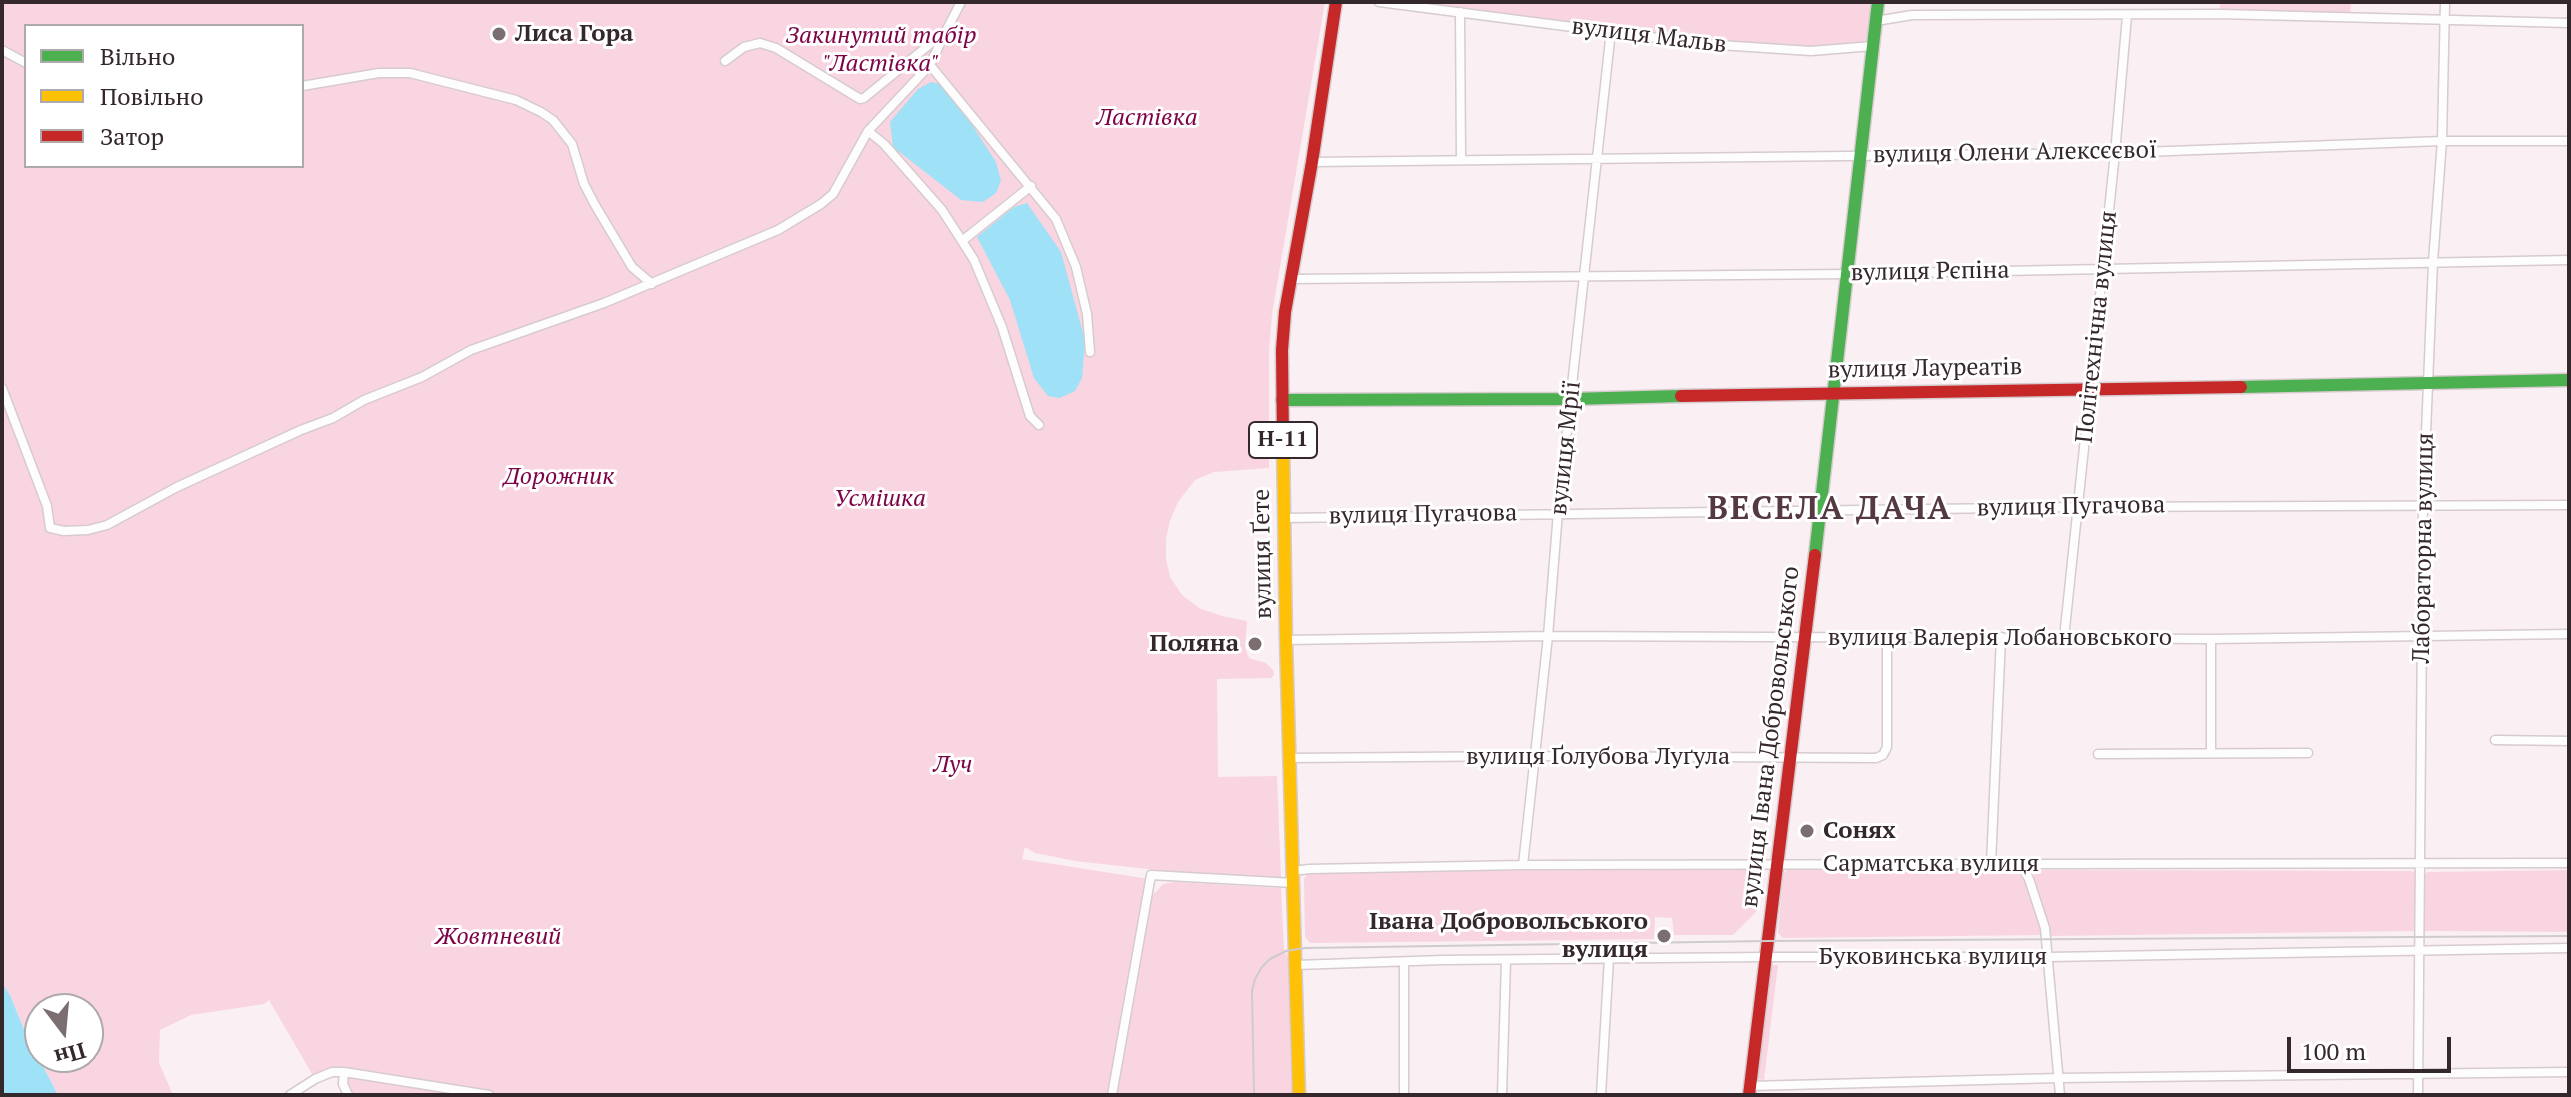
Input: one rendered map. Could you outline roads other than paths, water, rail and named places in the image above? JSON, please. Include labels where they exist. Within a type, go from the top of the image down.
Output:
[{"type":"street","points":[[2,388],[47,506],[50,528],[88,530],[125,517],[177,487],[333,418],[364,400],[422,377],[471,350],[652,284],[778,230],[821,204],[842,181],[868,131],[930,65],[961,2]]},
{"type":"street","name":"вулиця Ґете","points":[[1296,965],[1286,640],[1282,350],[1336,2]]},
{"type":"street","name":"вулиця Мальв","points":[[1379,2],[1765,49],[1821,51],[1873,46]]},
{"type":"street","name":"вулиця Івана Добровольського","points":[[1749,1090],[1821,511],[1878,2]]},
{"type":"street","name":"Лабораторна вулиця","points":[[2418,1095],[2423,506],[2433,262],[2442,141],[2445,2]]},
{"type":"street","points":[[1460,12],[1461,160]]},
{"type":"street","points":[[1876,21],[1912,15],[2220,14],[2569,23]]},
{"type":"street","name":"Політехнічна вулиця","points":[[2064,638],[2104,269],[2127,16]]},
{"type":"street","points":[[725,61],[744,47],[760,43],[776,48],[860,99],[946,31]]},
{"type":"street","name":"вулиця Мрії","points":[[1523,865],[1611,31]]},
{"type":"street","points":[[2,50],[24,62]]},
{"type":"street","points":[[930,65],[1056,219],[1076,267],[1087,314],[1090,352]]},
{"type":"street","points":[[304,86],[379,73],[410,73],[516,100],[541,112],[553,120],[572,144],[584,184],[595,205],[632,267],[652,284]]},
{"type":"street","points":[[868,131],[884,144],[942,210],[974,260],[991,299],[1030,416],[1039,425]]},
{"type":"street","name":"вулиця Олени Алексєєвої","points":[[1312,162],[2115,153],[2442,141],[2569,141]]},
{"type":"street","points":[[962,241],[1031,186]]},
{"type":"street","name":"вулиця Рєпіна","points":[[1291,279],[1848,274],[2569,260]]},
{"type":"street","name":"вулиця Лауреатів","points":[[1282,400],[1572,399],[2569,380]]},
{"type":"street","name":"вулиця Пугачова","points":[[1285,518],[1558,512],[2569,505]]},
{"type":"street","name":"вулиця Валерія Лобановського","points":[[1286,640],[1548,636],[2211,639],[2569,634]]},
{"type":"street","points":[[1991,864],[2001,637]]},
{"type":"street","name":"вулиця Ґолубова Луґула","points":[[1290,758],[1876,758],[1883,755],[1887,747],[1887,638]]},
{"type":"street","points":[[2211,639],[2211,752]]},
{"type":"street","points":[[2495,740],[2569,741]]},
{"type":"street","points":[[2098,754],[2308,753]]},
{"type":"street","name":"Сарматська вулиця","points":[[1112,1095],[1151,875],[1294,877],[1309,869],[1523,865],[2569,863]]},
{"type":"street","points":[[2021,864],[2039,907],[2049,957],[2060,1095]]},
{"type":"street","name":"Буковинська вулиця","points":[[1296,965],[1609,958],[2049,957],[2569,948]]},
{"type":"street","points":[[1601,1095],[1609,958]]},
{"type":"street","points":[[1502,1095],[1506,960]]},
{"type":"street","points":[[1404,962],[1404,1095]]},
{"type":"street","name":"Н-11","points":[[1296,965],[1299,1095]]},
{"type":"street","points":[[290,1095],[315,1079],[332,1072],[344,1072],[489,1095]]},
{"type":"street","points":[[344,1072],[343,1084],[348,1095]]},
{"type":"street","points":[[1749,1090],[2059,1078],[2569,1072]]},
{"type":"water","points":[[931,82],[940,84],[954,97],[996,162],[1001,181],[996,193],[983,202],[961,200],[893,147],[890,122],[918,89]]},
{"type":"water","points":[[1027,203],[1061,252],[1085,340],[1082,378],[1075,391],[1060,398],[1048,396],[1034,378],[1010,300],[977,237],[1014,207]]},
{"type":"water","points":[[2,983],[24,1030],[24,1073],[46,1073],[58,1095],[2,1095]]},
{"type":"tram line","points":[[1254,1095],[1252,991],[1255,979],[1270,959],[1286,951],[1305,948],[1768,941],[2569,936]]},
{"type":"place","name":"Лиса Гора","points":[[499,34]]},
{"type":"place","name":"Поляна","points":[[1255,644]]},
{"type":"place","name":"Сонях","points":[[1807,831]]},
{"type":"place","name":"Івана Добровольського вулиця","points":[[1664,936]]},
{"type":"district","name":"ВЕСЕЛА ДАЧА","points":[[1830,510]]},
{"type":"park label","name":"Закинутий табір \"Ластівка\"","points":[[881,50]]},
{"type":"park label","name":"Ластівка","points":[[1147,118]]},
{"type":"park label","name":"Дорожник","points":[[559,477]]},
{"type":"park label","name":"Усмішка","points":[[880,499]]},
{"type":"park label","name":"Луч","points":[[953,765]]},
{"type":"park label","name":"Жовтневий","points":[[498,937]]}]
